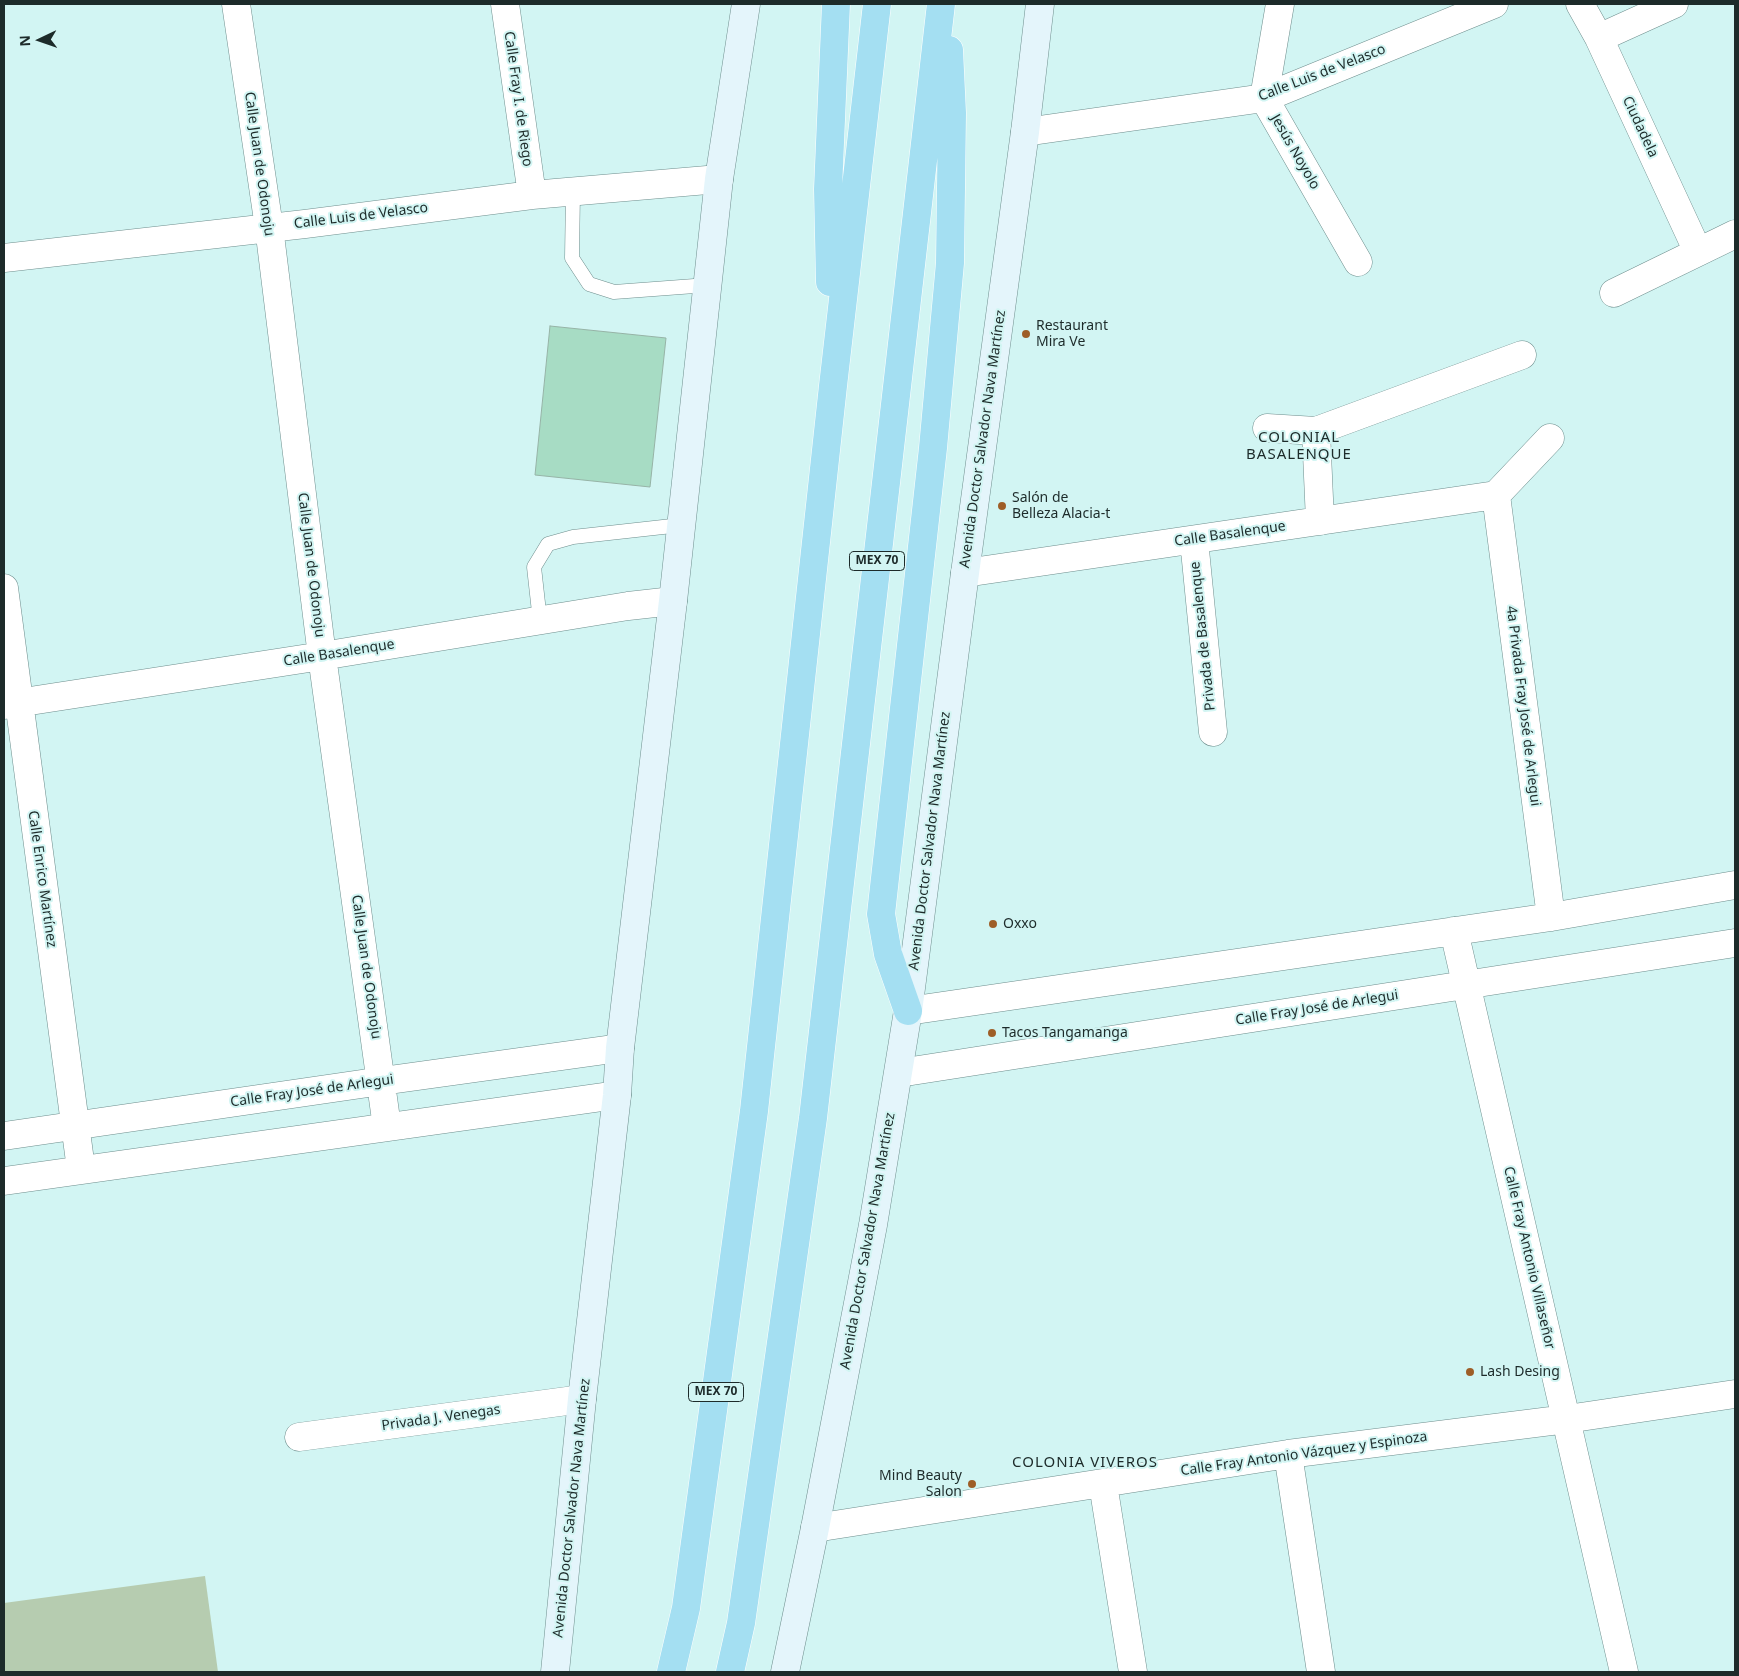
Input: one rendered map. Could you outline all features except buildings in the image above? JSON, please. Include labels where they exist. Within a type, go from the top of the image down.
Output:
[{"type":"highway","points":[[833,386],[828,189],[836,4]]},
{"type":"highway","name":"MEX 70","points":[[671,1672],[686,1608],[754,1111],[833,386],[877,4]]},
{"type":"highway","name":"MEX 70","points":[[730,1672],[741,1623],[813,1118],[941,4]]},
{"type":"highway","points":[[908,1011],[888,954],[882,914],[932,458],[950,263],[952,113],[946,4]]},
{"type":"main road","name":"Avenida Doctor Salvador Nava Martínez","points":[[555,1672],[620,1048],[682,525],[720,179],[746,4]]},
{"type":"main road","name":"Avenida Doctor Salvador Nava Martínez","points":[[785,1672],[815,1528],[873,1226],[908,1011],[1025,132],[1040,4]]},
{"type":"street","name":"Calle Juan de Odonoju","points":[[236,4],[269,227],[322,656],[387,1127]]},
{"type":"street","name":"Calle Fray I. de Riego","points":[[505,4],[532,195]]},
{"type":"street","name":"Jesús Noyolo","points":[[1280,4],[1264,98],[1358,262]]},
{"type":"street","name":"Calle Luis de Velasco","points":[[1025,132],[1264,98],[1494,4]]},
{"type":"street","name":"Ciudadela","points":[[1580,4],[1599,38],[1698,252]]},
{"type":"street","points":[[1599,38],[1674,4]]},
{"type":"street","name":"Calle Luis de Velasco","points":[[4,258],[532,195],[720,179]]},
{"type":"street","points":[[1614,293],[1735,234]]},
{"type":"street","points":[[1267,428],[1316,432],[1522,355]]},
{"type":"street","points":[[1316,432],[1320,521]]},
{"type":"street","points":[[1496,495],[1550,438]]},
{"type":"street","name":"Calle Basalenque","points":[[965,573],[1496,495]]},
{"type":"street","name":"4a Privada Fray José de Arlegui","points":[[1496,495],[1551,917]]},
{"type":"street","name":"Privada de Basalenque","points":[[1194,540],[1213,732]]},
{"type":"street","name":"Calle Enrico Martínez","points":[[4,588],[11,704],[81,1169]]},
{"type":"street","name":"Calle Basalenque","points":[[11,704],[628,606],[673,601]]},
{"type":"street","points":[[908,1011],[1551,917],[1735,886]]},
{"type":"street","name":"Calle Fray Antonio Villaseñor","points":[[1454,931],[1624,1672]]},
{"type":"street","name":"Calle Fray José de Arlegui","points":[[898,1073],[1735,943]]},
{"type":"street","name":"Calle Fray José de Arlegui","points":[[4,1136],[620,1048]]},
{"type":"street","points":[[4,1181],[616,1095]]},
{"type":"street","name":"Calle Fray Antonio Vázquez y Espinoza","points":[[815,1528],[1288,1454],[1567,1419],[1735,1394]]},
{"type":"street","name":"Privada J. Venegas","points":[[299,1437],[582,1399]]},
{"type":"street","points":[[1288,1454],[1321,1672]]},
{"type":"street","points":[[1103,1484],[1133,1672]]},
{"type":"lane","points":[[573,191],[572,258],[589,284],[614,292],[708,284]]},
{"type":"lane","points":[[540,621],[534,567],[548,544],[573,538],[682,525]]},
{"type":"green space","points":[[205,1576],[218,1672],[4,1672],[4,1603]]},
{"type":"place","name":"Restaurant Mira Ve","points":[[1026,334]]},
{"type":"place","name":"Salón de Belleza Alacia-t","points":[[1002,506]]},
{"type":"place","name":"Oxxo","points":[[993,924]]},
{"type":"place","name":"Tacos Tangamanga","points":[[992,1033]]},
{"type":"place","name":"Lash Desing","points":[[1470,1372]]},
{"type":"place","name":"Mind Beauty Salon","points":[[972,1484]]},
{"type":"district","name":"COLONIAL BASALENQUE","points":[[1299,446]]},
{"type":"district","name":"COLONIA VIVEROS","points":[[1085,1463]]}]
